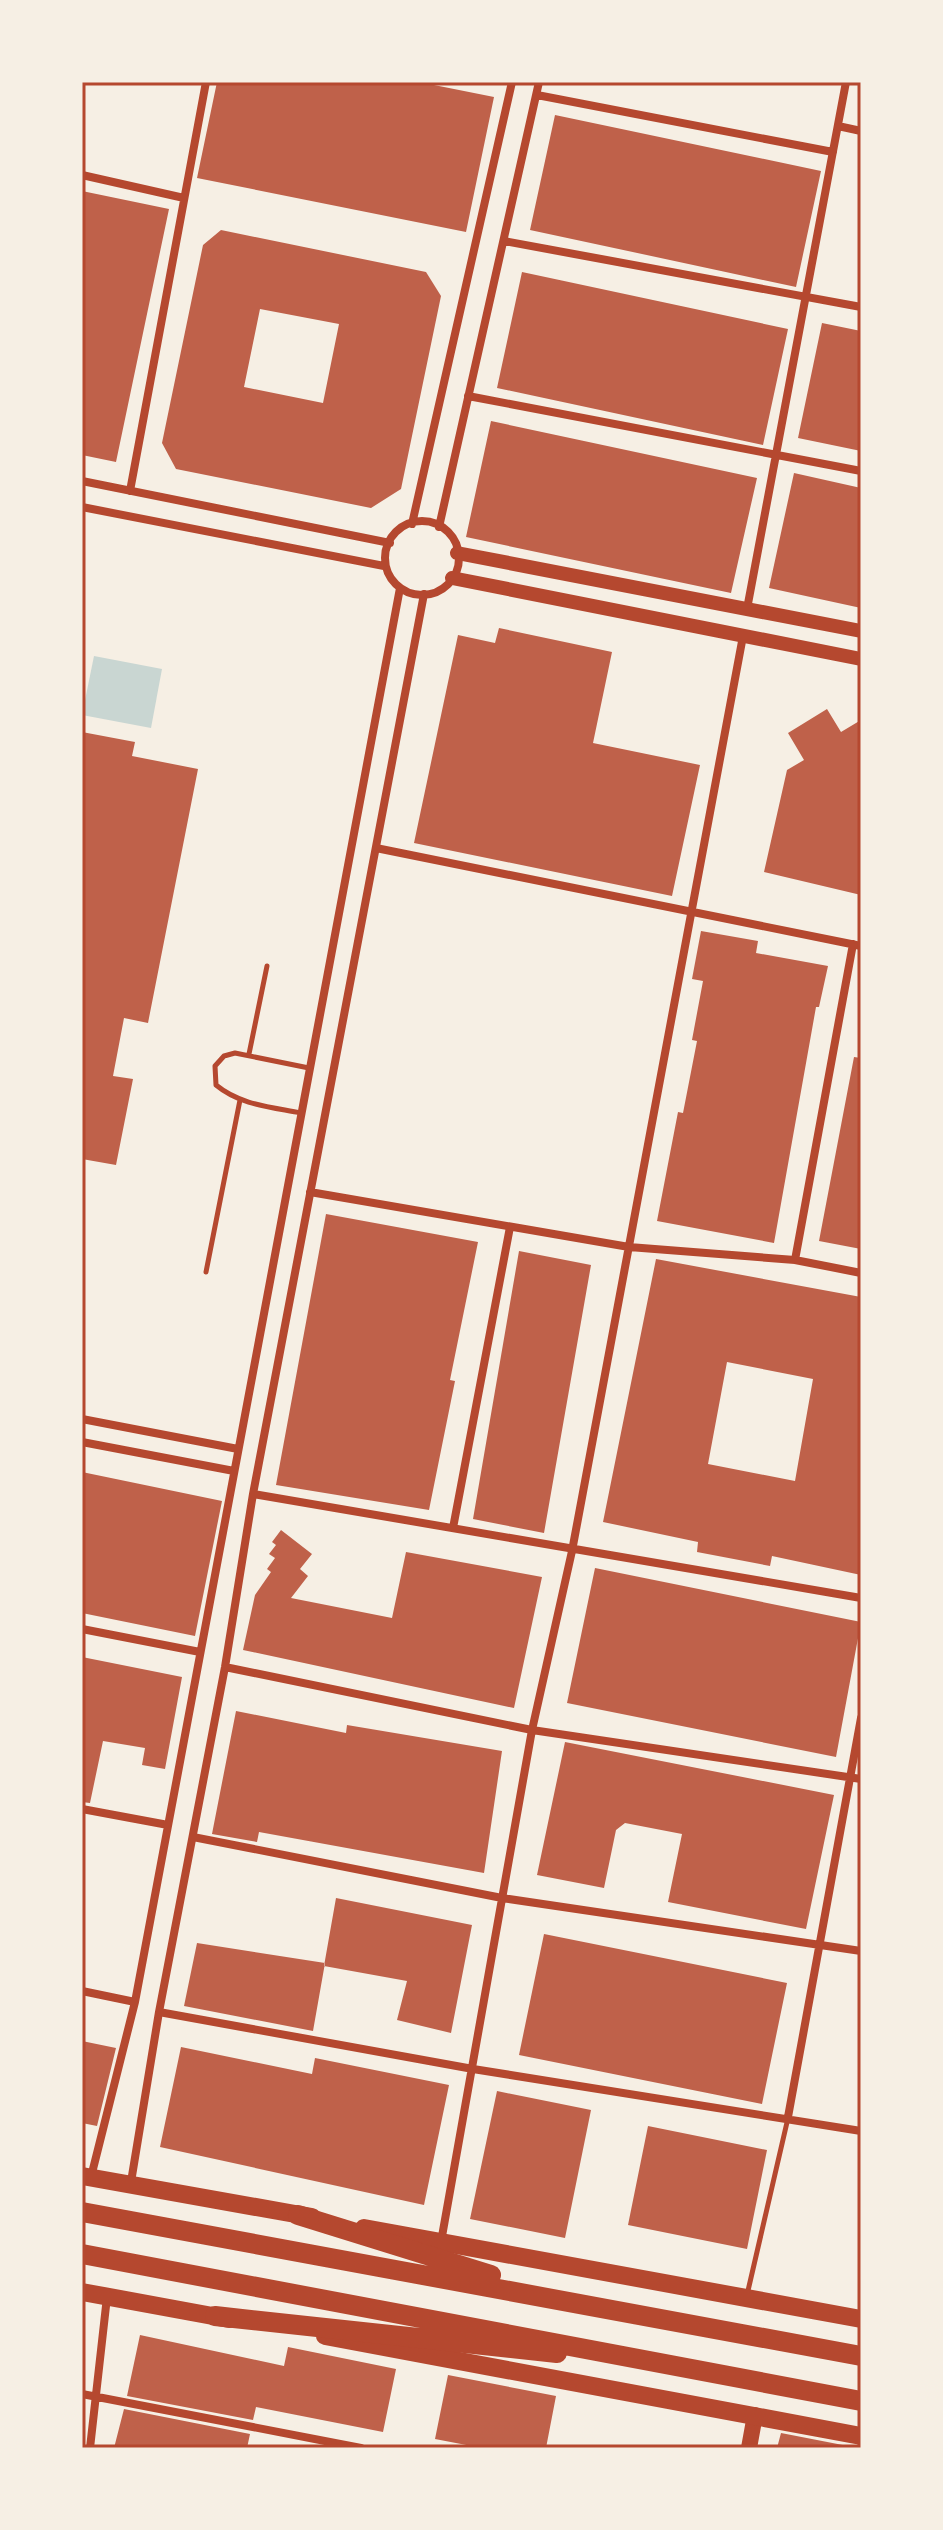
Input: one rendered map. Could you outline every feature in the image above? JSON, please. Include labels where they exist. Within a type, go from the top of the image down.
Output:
[{"type":"highway","points":[[82,2212],[861,2356]]},
{"type":"highway","points":[[298,2215],[572,2301]]},
{"type":"highway","points":[[82,2254],[684,2365],[861,2401]]},
{"type":"highway","points":[[215,2316],[684,2365]]},
{"type":"highway","points":[[797,2344],[861,2350]]},
{"type":"main road","points":[[87,2176],[861,2319]]},
{"type":"main road","points":[[82,2292],[861,2436]]},
{"type":"main road","points":[[749,2448],[755,2415]]},
{"type":"street","points":[[130,491],[206,82]]},
{"type":"street","points":[[412,524],[512,82]]},
{"type":"street","points":[[439,527],[539,82]]},
{"type":"street","points":[[747,609],[846,82]]},
{"type":"street","points":[[537,95],[833,152]]},
{"type":"street","points":[[838,126],[861,131]]},
{"type":"street","points":[[82,175],[184,198]]},
{"type":"street","points":[[504,241],[861,307]]},
{"type":"street","points":[[468,396],[861,471]]},
{"type":"street","points":[[82,481],[390,543]]},
{"type":"street","points":[[82,507],[384,566],[403,593],[438,594],[460,569],[454,535],[424,519],[412,524],[392,533],[384,566]]},
{"type":"street","points":[[457,553],[861,631]]},
{"type":"street","points":[[452,578],[861,659]]},
{"type":"street","points":[[87,2176],[135,2002],[400,588]]},
{"type":"street","points":[[131,2182],[159,2012],[225,1667],[253,1494],[424,594]]},
{"type":"street","points":[[441,2243],[532,1730],[572,1551],[743,636]]},
{"type":"street","points":[[376,848],[857,945],[795,1260]]},
{"type":"street","points":[[310,1192],[629,1247],[795,1260],[861,1273]]},
{"type":"street","points":[[453,1528],[510,1227]]},
{"type":"street","points":[[82,1419],[238,1449]]},
{"type":"street","points":[[82,1442],[234,1471]]},
{"type":"street","points":[[253,1494],[861,1598]]},
{"type":"street","points":[[82,1629],[200,1652]]},
{"type":"street","points":[[225,1667],[532,1730],[861,1779]]},
{"type":"street","points":[[788,2117],[861,1718]]},
{"type":"street","points":[[82,1809],[168,1825]]},
{"type":"street","points":[[193,1837],[502,1898],[861,1951]]},
{"type":"street","points":[[82,1991],[135,2002]]},
{"type":"street","points":[[159,2012],[473,2069],[861,2131]]},
{"type":"street","points":[[90,2448],[107,2297]]},
{"type":"street","points":[[82,2394],[361,2448]]},
{"type":"lane","points":[[249,1054],[267,966]]},
{"type":"lane","points":[[301,1113],[240,1100],[216,1085],[215,1066],[224,1056],[249,1054],[310,1068]]},
{"type":"lane","points":[[206,1272],[240,1100]]},
{"type":"lane","points":[[746,2300],[788,2117]]},
{"type":"shaded area","points":[[94,656],[162,669],[151,728],[82,715]]},
{"type":"building","points":[[217,82],[419,82],[494,97],[466,232],[197,178]]},
{"type":"building","points":[[555,115],[821,171],[796,287],[530,230]]},
{"type":"building","points":[[82,191],[169,209],[116,462],[82,455]]},
{"type":"building","points":[[221,230],[426,272],[441,296],[401,489],[371,508],[176,469],[162,443],[203,245]],"holes":[[[260,309],[339,324],[323,403],[244,387]]]},
{"type":"building","points":[[522,272],[788,329],[763,445],[497,388]]},
{"type":"building","points":[[822,323],[861,331],[861,451],[798,438]]},
{"type":"building","points":[[491,421],[757,478],[731,593],[466,537]]},
{"type":"building","points":[[794,473],[861,488],[861,608],[769,588]]},
{"type":"building","points":[[499,628],[612,652],[593,743],[700,765],[672,896],[414,843],[458,635],[495,643]]},
{"type":"building","points":[[827,709],[841,732],[861,720],[861,895],[764,872],[787,770],[804,760],[788,733]]},
{"type":"building","points":[[82,732],[135,742],[132,756],[198,769],[148,1023],[124,1018],[113,1076],[133,1079],[116,1165],[82,1159]]},
{"type":"building","points":[[701,931],[758,941],[756,953],[828,966],[819,1007],[816,1007],[774,1243],[657,1221],[678,1112],[683,1113],[697,1041],[692,1040],[703,981],[692,979]]},
{"type":"building","points":[[854,1057],[861,1058],[861,1249],[819,1241]]},
{"type":"building","points":[[326,1214],[478,1242],[450,1380],[455,1381],[429,1510],[276,1485]]},
{"type":"building","points":[[519,1251],[591,1265],[544,1533],[473,1519]]},
{"type":"building","points":[[656,1259],[861,1297],[861,1575],[772,1556],[770,1566],[697,1552],[698,1542],[603,1522]],"holes":[[[727,1362],[813,1379],[795,1481],[708,1464]]]},
{"type":"building","points":[[82,1472],[222,1501],[195,1636],[82,1613]]},
{"type":"building","points":[[281,1530],[312,1554],[300,1569],[308,1576],[291,1598],[392,1618],[406,1552],[542,1577],[514,1708],[243,1650],[255,1595],[271,1572],[267,1569],[275,1558],[269,1554],[276,1545],[272,1542]]},
{"type":"building","points":[[595,1568],[861,1622],[836,1757],[567,1703]]},
{"type":"building","points":[[82,1657],[182,1677],[165,1769],[142,1765],[145,1748],[103,1741],[90,1803],[82,1802]]},
{"type":"building","points":[[236,1711],[346,1733],[347,1725],[502,1751],[484,1873],[259,1832],[257,1842],[212,1834]]},
{"type":"building","points":[[565,1742],[834,1795],[806,1929],[668,1902],[682,1834],[625,1823],[616,1830],[604,1888],[537,1875]]},
{"type":"building","points":[[336,1898],[472,1925],[451,2033],[397,2020],[407,1981],[324,1966]]},
{"type":"building","points":[[544,1934],[787,1983],[762,2104],[519,2055]]},
{"type":"building","points":[[197,1943],[325,1963],[313,2031],[184,2006]]},
{"type":"building","points":[[82,2041],[116,2048],[97,2126],[82,2123]]},
{"type":"building","points":[[181,2047],[312,2074],[315,2058],[449,2085],[424,2205],[160,2147]]},
{"type":"building","points":[[497,2091],[591,2110],[565,2238],[470,2219]]},
{"type":"building","points":[[648,2126],[767,2150],[747,2249],[628,2225]]},
{"type":"building","points":[[140,2335],[284,2366],[288,2347],[396,2369],[383,2432],[256,2407],[253,2420],[127,2396]]},
{"type":"building","points":[[448,2375],[556,2396],[546,2448],[482,2448],[435,2439]]},
{"type":"building","points":[[124,2409],[250,2434],[247,2448],[114,2448]]},
{"type":"building","points":[[781,2433],[853,2447],[853,2448],[777,2448]]}]
